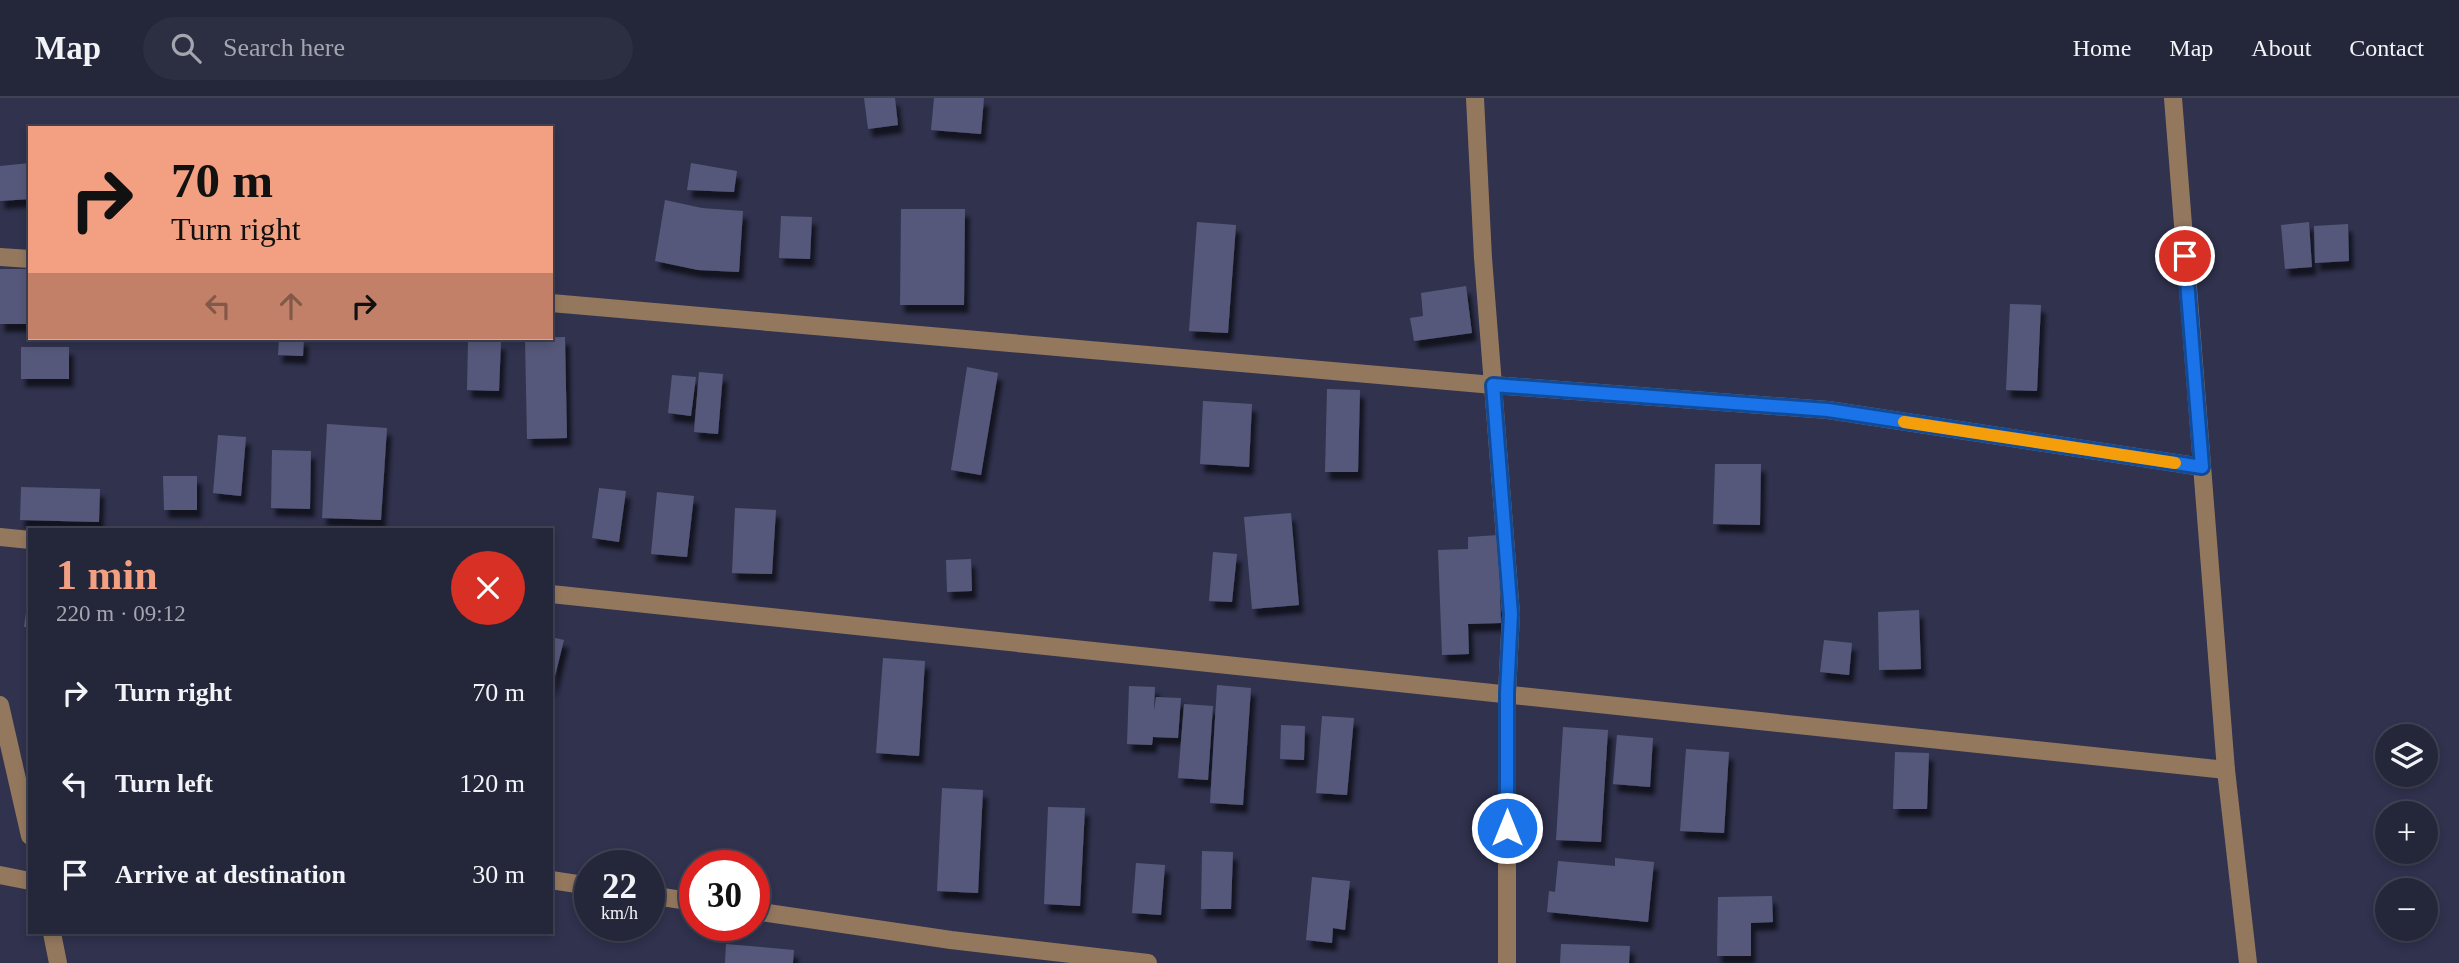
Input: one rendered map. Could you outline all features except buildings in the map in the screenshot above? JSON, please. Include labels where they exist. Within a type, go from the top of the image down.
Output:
[{"type":"street","points":[[1475,98],[1483,258],[1511,614],[1507,693],[1507,963]]},
{"type":"street","points":[[2173,98],[2226,770],[2248,963]]},
{"type":"street","points":[[0,257],[28,259]]},
{"type":"street","points":[[553,303],[1493,385],[1828,410],[2202,467]]},
{"type":"street","points":[[0,537],[28,540]]},
{"type":"street","points":[[553,594],[2226,770]]},
{"type":"street","points":[[0,705],[26,801],[28,818]]},
{"type":"street","points":[[0,875],[28,881]]},
{"type":"street","points":[[553,880],[574,884]]},
{"type":"street","points":[[770,913],[951,940],[1148,963]]},
{"type":"street","points":[[52,934],[58,963]]},
{"type":"slow traffic","points":[[1904,422],[2175,463]]},
{"type":"route","points":[[1507,828],[1507,693],[1511,614],[1493,385],[1828,410],[2202,467],[2185,256]]}]
